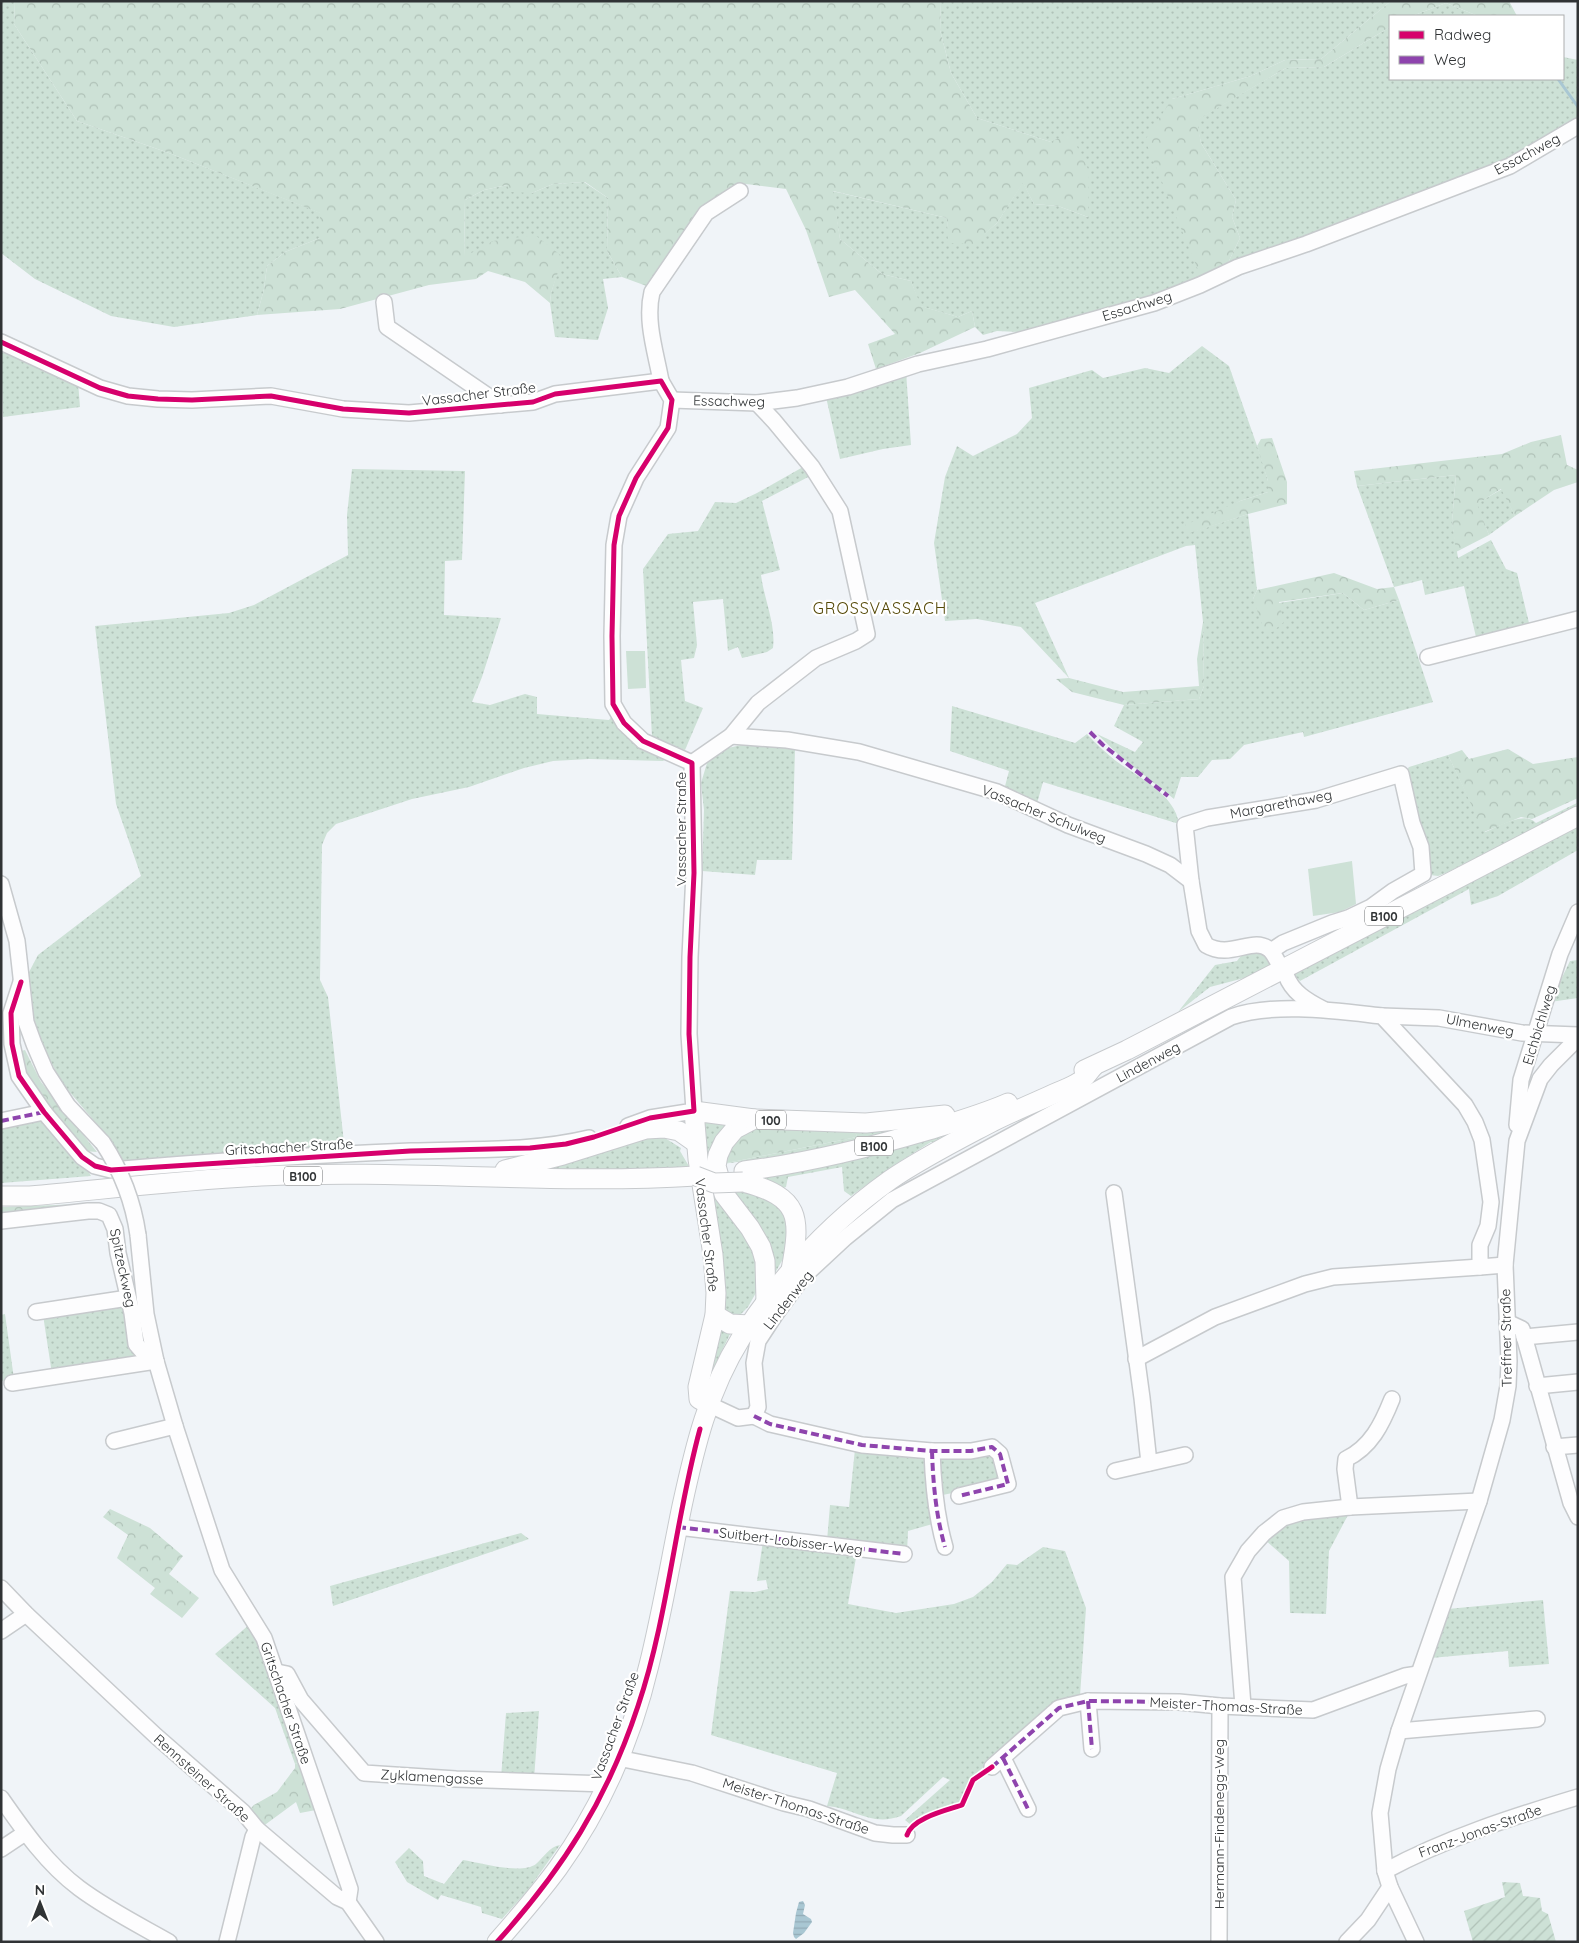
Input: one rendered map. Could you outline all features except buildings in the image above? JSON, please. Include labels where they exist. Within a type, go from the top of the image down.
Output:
[{"type":"main road","name":"B100","points":[[1,1196],[30,1196],[261,1176],[482,1176],[586,1179],[696,1176],[714,1184],[775,1167],[867,1148],[1000,1106],[1094,1066],[1578,816]]},
{"type":"main road","points":[[708,1404],[730,1358],[766,1302],[790,1271],[832,1227],[892,1179],[996,1120],[1080,1082],[1094,1066]]},
{"type":"main road","name":"100","points":[[694,1111],[754,1119],[866,1124],[947,1115],[980,1105],[1000,1106]]},
{"type":"main road","name":"Vassacher Straße","points":[[497,1942],[528,1908],[582,1831],[607,1784],[618,1758],[638,1706],[648,1667],[689,1468],[708,1404],[699,1399],[698,1387],[715,1315],[715,1274],[696,1143],[694,1111]]},
{"type":"main road","name":"100","points":[[754,1119],[735,1130],[724,1142],[718,1155],[716,1166],[724,1194],[750,1228],[761,1247],[765,1261],[766,1302]]},
{"type":"main road","points":[[482,1176],[563,1155],[646,1129],[664,1128],[679,1131],[696,1143]]},
{"type":"main road","points":[[744,1177],[773,1192],[786,1203],[794,1215],[797,1230],[790,1271]]},
{"type":"main road","points":[[715,1315],[730,1324],[750,1325]]},
{"type":"street","name":"Essachweg","points":[[672,400],[757,403],[797,398],[848,387],[918,364],[987,349],[1154,303],[1200,285],[1238,267],[1306,244],[1510,166],[1578,126]]},
{"type":"street","points":[[672,400],[661,381],[649,320],[649,304],[652,292],[706,213],[740,191]]},
{"type":"street","name":"Vassacher Straße","points":[[384,302],[387,327],[501,405]]},
{"type":"street","name":"Vassacher Straße","points":[[1,342],[100,388],[128,396],[192,400],[271,396],[343,409],[409,413],[533,402],[555,394],[661,381]]},
{"type":"street","name":"Vassacher Straße","points":[[672,400],[668,428],[636,478],[619,516],[614,545],[612,636],[614,704],[624,723],[643,741],[692,763],[694,873],[689,1034],[694,1111]]},
{"type":"street","points":[[692,763],[731,736],[758,703],[816,658],[856,641],[867,634],[840,512],[812,466],[757,403]]},
{"type":"street","points":[[1428,657],[1578,619]]},
{"type":"street","name":"Vassacher Schulweg","points":[[731,736],[787,740],[859,752],[997,792],[1068,825],[1170,865],[1191,881]]},
{"type":"street","name":"Margarethaweg","points":[[1191,881],[1185,825],[1207,818],[1316,800],[1401,774],[1412,823],[1420,847],[1424,874],[1393,890],[1371,907],[1284,943],[1281,969]]},
{"type":"street","points":[[1191,881],[1199,931],[1206,945],[1221,951],[1255,944],[1263,946],[1311,1003],[1324,1010]]},
{"type":"street","name":"Gritschacher Straße","points":[[1,884],[17,941],[26,1022],[46,1072],[68,1106],[103,1143],[114,1160],[129,1192],[138,1235],[146,1314],[156,1361],[175,1426],[222,1570],[264,1638],[277,1672],[292,1722],[350,1889],[348,1902]]},
{"type":"street","name":"Eichbichlweg","points":[[1517,1141],[1517,1113],[1521,1080],[1560,954],[1578,912]]},
{"type":"street","points":[[1271,1010],[1282,1002],[1281,969]]},
{"type":"street","name":"Gritschacher Straße","points":[[21,982],[11,1013],[14,1058],[19,1076],[44,1112],[82,1157],[95,1166],[111,1170],[400,1152],[530,1148],[566,1144],[594,1137],[650,1118],[694,1111]]},
{"type":"street","name":"Lindenweg","points":[[754,1416],[758,1407],[754,1363],[755,1352],[764,1332],[803,1277],[845,1238],[892,1200],[1231,1017],[1252,1011],[1271,1010],[1324,1010],[1382,1016]]},
{"type":"street","points":[[1382,1016],[1465,1105],[1475,1122],[1482,1140],[1491,1202],[1488,1226],[1480,1245],[1480,1266]]},
{"type":"street","name":"Ulmenweg","points":[[1382,1016],[1439,1018],[1536,1035],[1578,1037]]},
{"type":"street","name":"Treffner Straße","points":[[1416,1942],[1390,1887],[1385,1871],[1380,1813],[1388,1769],[1399,1731],[1479,1501],[1502,1420],[1508,1386],[1505,1265],[1517,1141],[1540,1079],[1578,1037]]},
{"type":"street","points":[[1,1121],[44,1112]]},
{"type":"street","points":[[1114,1193],[1149,1463]]},
{"type":"street","name":"Spitzeckweg","points":[[1,1221],[88,1211],[98,1211],[109,1215],[114,1222],[132,1313],[136,1344],[156,1361]]},
{"type":"street","points":[[1136,1359],[1215,1317],[1305,1284],[1333,1277],[1505,1265]]},
{"type":"street","points":[[36,1312],[128,1298]]},
{"type":"street","points":[[1507,1322],[1522,1328],[1570,1503],[1578,1517]]},
{"type":"street","points":[[1524,1337],[1578,1332]]},
{"type":"street","points":[[12,1383],[156,1361]]},
{"type":"street","points":[[1537,1386],[1578,1382]]},
{"type":"street","points":[[1350,1508],[1345,1470],[1346,1459],[1354,1455],[1371,1440],[1384,1419],[1392,1399]]},
{"type":"street","points":[[708,1404],[738,1418],[754,1416],[770,1424],[862,1445],[932,1451],[972,1451],[992,1448],[1000,1454],[1008,1484],[959,1496]]},
{"type":"street","points":[[114,1441],[175,1426]]},
{"type":"street","points":[[1554,1447],[1578,1445]]},
{"type":"street","points":[[932,1451],[932,1475],[939,1527],[945,1547]]},
{"type":"street","points":[[1115,1471],[1185,1455]]},
{"type":"street","points":[[1243,1706],[1233,1577],[1248,1551],[1264,1533],[1283,1518],[1302,1512],[1479,1501]]},
{"type":"street","name":"Suitbert-Lobisser-Weg","points":[[678,1527],[904,1554]]},
{"type":"street","name":"Rennsteiner Straße","points":[[1,1588],[26,1614],[156,1736],[243,1812],[257,1829],[336,1897],[348,1902],[376,1942]]},
{"type":"street","points":[[1,1631],[26,1614]]},
{"type":"street","name":"Zyklamengasse","points":[[277,1672],[287,1674],[301,1700],[364,1773],[456,1780],[607,1784]]},
{"type":"street","name":"Meister-Thomas-Straße","points":[[1028,1810],[998,1762],[1059,1708],[1088,1701],[1178,1702],[1220,1706],[1313,1710],[1405,1676],[1418,1674]]},
{"type":"street","points":[[1088,1701],[1092,1750]]},
{"type":"street","name":"Hermann-Findenegg-Weg","points":[[1219,1942],[1220,1706]]},
{"type":"street","points":[[1399,1731],[1537,1719]]},
{"type":"street","name":"Meister-Thomas-Straße","points":[[618,1758],[692,1772],[875,1832],[908,1835]]},
{"type":"street","name":"Franz-Jonas-Straße","points":[[1385,1871],[1411,1857],[1517,1815],[1578,1797]]},
{"type":"street","points":[[1,1798],[25,1833],[53,1865],[79,1888],[169,1942]]},
{"type":"street","points":[[226,1942],[253,1837],[257,1829]]},
{"type":"street","points":[[1,1849],[25,1833]]},
{"type":"street","points":[[1347,1942],[1368,1920],[1390,1887]]},
{"type":"green space","points":[[1,1],[15,1],[14,24],[77,121],[169,153],[321,213],[320,238],[285,252],[267,266],[264,289],[257,315],[174,327],[111,316],[35,279],[1,253]]},
{"type":"green space","points":[[15,1],[941,1],[940,30],[951,73],[977,118],[1051,142],[1070,132],[1089,171],[1088,217],[1058,206],[1034,204],[1023,183],[997,223],[974,244],[948,243],[947,218],[833,191],[840,239],[882,274],[911,281],[921,306],[958,317],[972,311],[975,327],[920,353],[876,369],[868,344],[895,334],[855,290],[829,297],[806,230],[786,189],[738,183],[707,205],[652,288],[622,277],[607,251],[608,198],[585,182],[553,184],[532,193],[510,192],[507,185],[484,190],[465,200],[464,257],[493,241],[535,235],[563,257],[551,293],[550,303],[525,282],[488,271],[476,279],[429,285],[340,309],[257,315],[264,289],[267,266],[285,252],[320,238],[320,213],[169,153],[77,121],[14,24]]},
{"type":"green space","points":[[941,1],[1391,1],[1321,59],[1285,60],[1251,76],[1172,99],[1202,280],[1175,291],[1035,333],[997,331],[983,335],[975,327],[972,311],[958,317],[920,306],[911,281],[882,274],[840,239],[832,191],[947,218],[949,243],[974,243],[997,223],[1023,182],[1034,204],[1058,206],[1088,217],[1051,142],[977,118],[951,73],[940,30]]},
{"type":"green space","points":[[1391,1],[1509,1],[1516,15],[1476,15],[1446,3],[1415,15],[1389,15],[1389,28],[1324,67],[1286,68],[1197,120],[1201,143],[1236,200],[1232,217],[1240,238],[1226,267],[1202,280],[1145,140],[1172,99],[1251,76],[1285,60],[1321,59]]},
{"type":"green space","points":[[1446,3],[1476,15],[1415,15]]},
{"type":"green space","points":[[1389,28],[1389,80],[1564,80],[1564,57],[1578,60],[1578,124],[1523,155],[1226,267],[1240,238],[1232,217],[1236,200],[1201,143],[1196,120],[1286,68],[1324,67]]},
{"type":"green space","points":[[584,182],[608,198],[607,251],[622,277],[603,279],[608,308],[598,340],[555,337],[550,303],[551,293],[562,257],[464,257],[465,200],[484,190],[507,185],[532,193],[553,184]]},
{"type":"green space","points":[[1,344],[78,382],[80,407],[3,417]]},
{"type":"green space","points":[[1202,346],[1229,366],[1261,457],[1268,481],[1268,492],[1240,501],[1186,534],[1248,514],[1257,590],[1253,599],[1279,603],[1343,593],[1364,610],[1399,600],[1433,702],[1304,737],[1303,732],[1244,745],[1230,759],[1212,760],[1198,777],[1181,777],[1174,799],[1120,756],[1097,734],[1135,752],[1143,742],[1114,726],[1124,705],[1199,699],[1204,686],[1203,622],[1195,545],[1186,546],[1035,603],[1069,678],[1021,627],[977,619],[945,621],[934,543],[945,477],[957,446],[973,456],[1017,434],[1032,418],[1029,388],[1092,370],[1103,378],[1145,368],[1169,373]]},
{"type":"green space","points":[[906,371],[911,445],[840,459],[826,397]]},
{"type":"green space","points":[[1561,435],[1567,465],[1578,470],[1578,482],[1554,490],[1515,516],[1501,489],[1477,504],[1489,535],[1456,552],[1452,521],[1456,475],[1357,486],[1354,471],[1502,454],[1531,442]]},
{"type":"green space","points":[[1272,438],[1287,482],[1287,504],[1248,514],[1185,535],[1185,525],[1240,501],[1268,492],[1268,481],[1257,446],[1261,439]]},
{"type":"green space","points":[[803,467],[812,475],[762,501],[780,570],[761,575],[773,630],[773,648],[767,652],[742,658],[738,647],[728,651],[723,599],[693,602],[697,645],[694,658],[681,660],[685,701],[703,708],[685,750],[652,737],[643,569],[668,534],[698,531],[715,502],[736,503]]},
{"type":"green space","points":[[352,469],[465,471],[462,560],[445,561],[444,615],[501,618],[472,702],[490,705],[525,694],[537,697],[537,714],[609,720],[612,716],[667,758],[663,761],[589,759],[553,761],[524,768],[469,787],[412,799],[336,824],[327,833],[322,845],[320,980],[328,997],[345,1152],[124,1164],[106,1135],[62,1083],[41,1043],[31,1007],[28,974],[38,955],[141,876],[116,804],[95,626],[229,613],[254,605],[348,555],[347,515]]},
{"type":"green space","points":[[1456,475],[1452,521],[1458,558],[1491,540],[1506,569],[1517,573],[1529,623],[1476,637],[1464,586],[1425,595],[1422,580],[1394,587],[1357,486]]},
{"type":"green space","points":[[1502,489],[1515,516],[1489,535],[1476,504]]},
{"type":"green space","points":[[1334,573],[1377,589],[1394,587],[1399,600],[1364,610],[1343,593],[1279,602],[1284,622],[1272,632],[1263,627],[1253,599],[1257,590]]},
{"type":"green space","points":[[1203,622],[1204,686],[1199,699],[1124,705],[1072,692],[1056,679],[1069,678],[1123,692],[1199,686],[1197,659]]},
{"type":"green space","points":[[626,651],[645,651],[646,688],[628,689]]},
{"type":"green space","points":[[952,706],[1075,743],[1087,734],[1116,761],[1145,780],[1163,795],[1176,813],[1179,824],[1043,782],[1036,807],[1004,790],[1009,771],[950,751]]},
{"type":"green space","points":[[745,744],[795,749],[792,860],[757,860],[755,875],[702,871],[704,810],[701,783],[707,763],[724,749]]},
{"type":"green space","points":[[1508,749],[1533,764],[1578,757],[1578,798],[1532,819],[1521,817],[1484,832],[1448,755],[1462,750],[1469,759]]},
{"type":"green space","points":[[1448,755],[1485,832],[1518,819],[1531,819],[1536,823],[1577,803],[1574,809],[1446,873],[1438,876],[1430,875],[1407,771],[1409,767]]},
{"type":"green space","points":[[1578,825],[1578,850],[1498,896],[1471,905],[1469,889],[1300,981],[1292,973],[1554,839]]},
{"type":"green space","points":[[1352,861],[1356,904],[1340,912],[1313,916],[1308,869]]},
{"type":"green space","points":[[1258,951],[1267,955],[1274,964],[1248,977],[1210,987],[1178,1012],[1215,965],[1237,961],[1246,953]]},
{"type":"green space","points":[[1578,960],[1578,998],[1550,1002],[1570,961]]},
{"type":"green space","points":[[25,1050],[41,1082],[97,1152],[84,1151],[29,1081],[21,1051]]},
{"type":"green space","points":[[43,1118],[91,1176],[1,1183],[1,1124]]},
{"type":"green space","points":[[703,1119],[736,1122],[705,1166]]},
{"type":"green space","points":[[762,1126],[855,1131],[857,1137],[722,1164],[726,1148],[743,1132]]},
{"type":"green space","points":[[902,1127],[902,1131],[838,1149],[722,1164],[857,1137],[855,1131]]},
{"type":"green space","points":[[958,1129],[941,1144],[931,1142],[851,1196],[844,1191],[842,1167],[788,1177],[786,1187],[781,1189],[766,1182],[762,1177]]},
{"type":"green space","points":[[660,1135],[681,1148],[680,1151],[690,1168],[669,1171],[518,1171],[637,1137]]},
{"type":"green space","points":[[747,1188],[782,1206],[792,1243],[771,1280],[726,1190]]},
{"type":"green space","points":[[716,1189],[760,1260],[757,1291],[748,1307],[737,1318],[724,1316],[708,1190]]},
{"type":"green space","points":[[82,1204],[81,1208],[1,1217],[1,1207]]},
{"type":"green space","points":[[123,1303],[141,1357],[52,1374],[43,1315]]},
{"type":"green space","points":[[5,1314],[14,1379],[1,1381],[1,1315]]},
{"type":"green space","points":[[717,1325],[732,1330],[712,1371],[708,1372]]},
{"type":"green space","points":[[855,1449],[923,1457],[929,1463],[936,1523],[908,1531],[907,1552],[827,1541],[830,1505],[849,1507]]},
{"type":"green space","points":[[993,1455],[1000,1475],[995,1484],[938,1496],[939,1458]]},
{"type":"green space","points":[[110,1509],[150,1528],[183,1556],[169,1574],[199,1598],[182,1618],[150,1594],[155,1588],[117,1558],[128,1535],[103,1517]]},
{"type":"green space","points":[[1348,1515],[1329,1551],[1326,1614],[1290,1613],[1289,1561],[1264,1539],[1293,1519]]},
{"type":"green space","points":[[521,1533],[529,1539],[333,1606],[330,1586]]},
{"type":"green space","points":[[763,1541],[857,1552],[848,1604],[896,1613],[954,1604],[973,1597],[992,1582],[1007,1564],[1017,1565],[1043,1547],[1065,1551],[1086,1608],[1080,1696],[1045,1711],[978,1772],[970,1781],[962,1802],[931,1813],[911,1825],[905,1820],[950,1780],[943,1777],[901,1816],[890,1819],[872,1818],[837,1807],[827,1806],[837,1773],[711,1735],[730,1591],[755,1592],[768,1589],[766,1580],[757,1581]]},
{"type":"green space","points":[[1543,1600],[1549,1664],[1509,1667],[1508,1651],[1431,1658],[1448,1609]]},
{"type":"green space","points":[[250,1624],[261,1640],[300,1762],[295,1764],[275,1708],[215,1654]]},
{"type":"green space","points":[[539,1711],[534,1779],[501,1778],[506,1713]]},
{"type":"green space","points":[[300,1762],[316,1810],[300,1813],[296,1802],[262,1827],[247,1812],[254,1805],[277,1792],[295,1768],[295,1764]]},
{"type":"green space","points":[[560,1845],[528,1890],[502,1919],[482,1913],[481,1907],[441,1895],[438,1900],[407,1882],[395,1862],[409,1848],[423,1861],[424,1876],[444,1884],[463,1860],[501,1867],[529,1867],[536,1864],[550,1850]]},
{"type":"green space","points":[[1502,1882],[1520,1883],[1523,1896],[1540,1898],[1542,1911],[1548,1914],[1556,1942],[1473,1942],[1464,1911],[1505,1897]]},
{"type":"water","points":[[803,1901],[805,1905],[803,1914],[811,1919],[812,1922],[804,1933],[796,1939],[793,1933],[796,1913],[799,1902]]},
{"type":"waterway","points":[[1559,80],[1578,107]]},
{"type":"marked path","points":[[1090,732],[1103,745],[1168,796]]},
{"type":"marked path","points":[[1,1121],[44,1112]]},
{"type":"marked path","points":[[754,1416],[770,1424],[862,1445],[932,1451],[971,1451],[992,1447],[1000,1454],[1008,1484],[959,1496]]},
{"type":"marked path","points":[[932,1451],[935,1499],[945,1547]]},
{"type":"marked path","points":[[678,1527],[904,1554]]},
{"type":"marked path","points":[[1088,1701],[1092,1749]]},
{"type":"marked path","points":[[992,1767],[1059,1708],[1088,1701],[1179,1702]]},
{"type":"marked path","points":[[1003,1758],[1028,1809]]},
{"type":"cycle path","points":[[1,342],[100,388],[128,396],[158,399],[192,400],[271,396],[343,409],[409,413],[533,402],[555,394],[661,381],[672,400],[668,428],[636,478],[619,516],[614,545],[613,704],[624,723],[643,741],[692,763],[694,873],[689,1034],[694,1111],[650,1118],[594,1137],[566,1144],[530,1148],[410,1151],[111,1170],[95,1166],[82,1157],[44,1112],[19,1076],[12,1044],[11,1013],[21,982]]},
{"type":"cycle path","points":[[497,1942],[543,1888],[581,1832],[597,1803],[626,1740],[638,1706],[657,1638],[691,1463],[700,1429]]},
{"type":"cycle path","points":[[907,1835],[910,1829],[923,1819],[962,1805],[973,1780],[992,1767]]},
{"type":"district","name":"GROSSVASSACH","points":[[880,608]]}]
